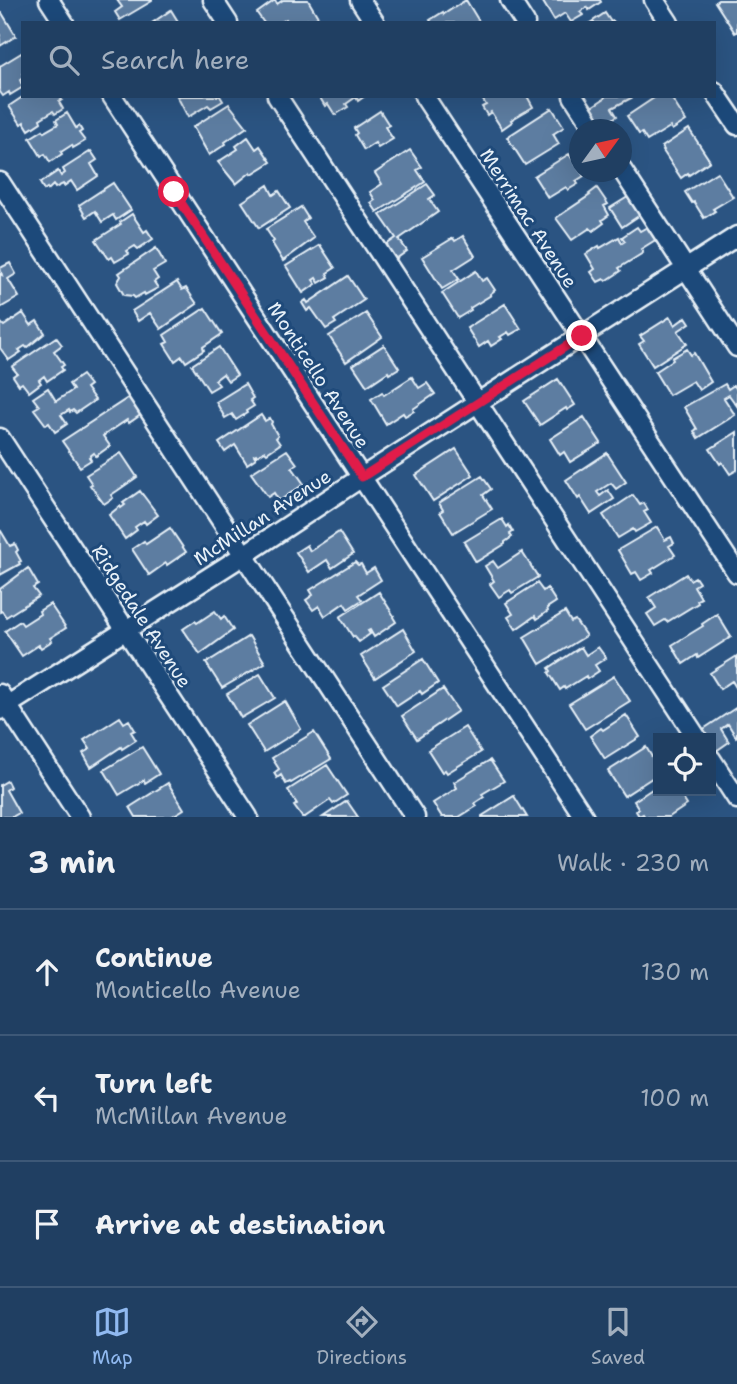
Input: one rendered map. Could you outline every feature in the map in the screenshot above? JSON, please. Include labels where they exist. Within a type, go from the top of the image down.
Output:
[{"type":"street","points":[[49,0],[63,21]]},
{"type":"street","points":[[213,0],[227,21]]},
{"type":"street","points":[[360,0],[374,21]]},
{"type":"street","points":[[510,0],[524,21]]},
{"type":"street","points":[[654,0],[668,21]]},
{"type":"street","points":[[716,94],[737,125]]},
{"type":"street","name":"Monticello Avenue","points":[[113,98],[584,817]]},
{"type":"street","points":[[278,98],[694,733]]},
{"type":"street","name":"Merrimac Avenue","points":[[425,98],[737,573]]},
{"type":"street","points":[[574,98],[588,119]]},
{"type":"street","points":[[0,182],[415,817]]},
{"type":"street","points":[[629,182],[737,347]]},
{"type":"street","name":"McMillan Avenue","points":[[2,703],[244,555],[737,236]]},
{"type":"street","name":"Ridgedale Avenue","points":[[0,438],[248,817]]},
{"type":"street","points":[[2,703],[80,817]]},
{"type":"street","points":[[716,767],[737,799]]},
{"type":"building","points":[[117,0],[152,1],[120,20],[115,12],[122,7]]},
{"type":"building","points":[[275,0],[277,4],[283,0],[308,0],[318,17],[312,21],[263,21],[257,13]]},
{"type":"building","points":[[466,0],[479,21],[430,20],[443,12],[444,14]]},
{"type":"building","points":[[737,0],[737,32],[735,33],[715,2]]},
{"type":"building","points":[[543,2],[601,2],[589,10],[587,7],[580,12],[583,15],[570,21],[565,13],[554,20]]},
{"type":"building","points":[[171,10],[178,21],[155,21]]},
{"type":"building","points":[[2,13],[16,36],[0,46],[0,14]]},
{"type":"building","points":[[605,13],[610,21],[593,21]]},
{"type":"building","points":[[21,53],[21,88],[10,95],[9,92],[3,96],[0,92],[0,66]]},
{"type":"building","points":[[21,98],[60,98],[62,100],[59,102],[63,109],[55,114],[53,111],[40,119],[41,122],[29,130],[24,122],[21,124],[9,106]]},
{"type":"building","points":[[178,98],[221,98],[223,101],[211,108],[208,105],[188,117]]},
{"type":"building","points":[[320,98],[355,98],[346,104],[348,107],[335,115],[328,104],[325,106]]},
{"type":"building","points":[[482,98],[528,98],[533,107],[511,120],[512,122],[502,129],[491,112],[487,115],[482,107],[486,105]]},
{"type":"building","points":[[605,98],[631,98],[612,108],[617,116],[612,119],[597,119],[590,108]]},
{"type":"building","points":[[654,98],[671,98],[686,121],[647,141],[642,133],[639,134],[632,119],[627,116]]},
{"type":"building","points":[[229,104],[247,127],[209,155],[193,127]]},
{"type":"building","points":[[552,108],[564,127],[553,134],[559,144],[525,165],[507,137]]},
{"type":"building","points":[[380,111],[389,125],[385,127],[393,139],[378,148],[375,143],[364,150],[354,128]]},
{"type":"building","points":[[67,113],[76,128],[79,126],[82,131],[79,133],[85,141],[73,148],[72,145],[50,162],[45,154],[41,156],[30,138],[58,124],[56,120]]},
{"type":"building","points":[[689,129],[710,161],[681,178],[662,147]]},
{"type":"building","points":[[248,137],[256,149],[260,146],[271,162],[252,174],[251,172],[236,184],[218,162],[238,149],[236,146]]},
{"type":"building","points":[[410,150],[422,167],[417,170],[425,182],[377,212],[371,203],[375,200],[370,192],[382,184],[375,173]]},
{"type":"building","points":[[91,151],[97,160],[91,164],[98,176],[77,190],[71,181],[64,186],[63,184],[55,188],[53,185],[44,190],[40,183],[58,171],[61,176],[65,173],[63,169]]},
{"type":"building","points":[[569,154],[569,182],[578,184],[568,190],[566,187],[548,198],[534,176]]},
{"type":"building","points":[[717,172],[733,197],[704,218],[685,192]]},
{"type":"building","points":[[113,183],[131,210],[116,220],[113,215],[102,222],[95,211],[86,217],[79,205]]},
{"type":"building","points":[[427,184],[435,195],[429,199],[438,212],[399,239],[407,251],[393,261],[383,247],[396,238],[380,215]]},
{"type":"building","points":[[268,185],[273,195],[279,191],[290,208],[259,228],[242,202]]},
{"type":"building","points":[[597,188],[608,204],[604,206],[609,215],[602,220],[604,223],[593,231],[590,228],[572,240],[556,218]]},
{"type":"building","points":[[631,195],[643,213],[622,227],[610,208]]},
{"type":"building","points":[[301,207],[308,218],[303,222],[314,238],[283,261],[266,229]]},
{"type":"building","points":[[132,214],[144,232],[147,230],[153,239],[138,249],[135,246],[127,251],[129,254],[115,262],[112,257],[109,259],[96,240]]},
{"type":"building","points":[[649,226],[657,239],[641,249],[643,253],[619,268],[621,271],[606,281],[604,279],[598,282],[591,272],[595,269],[586,254],[619,237],[622,243],[625,241],[622,237],[637,227],[640,231]]},
{"type":"building","points":[[463,236],[475,256],[453,270],[459,279],[442,289],[422,257],[453,238],[455,241]]},
{"type":"building","points":[[320,245],[335,268],[327,273],[329,277],[319,283],[316,278],[313,280],[316,284],[303,293],[286,266]]},
{"type":"building","points":[[156,248],[165,264],[153,271],[158,279],[154,282],[158,288],[135,298],[124,295],[117,283],[121,276],[119,273]]},
{"type":"building","points":[[10,263],[16,274],[8,279],[19,297],[0,308],[0,268]]},
{"type":"building","points":[[476,271],[482,281],[487,278],[495,290],[458,318],[442,293]]},
{"type":"building","points":[[348,276],[364,300],[334,320],[336,323],[326,329],[311,308],[307,311],[302,303],[306,300],[308,303]]},
{"type":"building","points":[[177,282],[182,290],[186,288],[197,304],[161,329],[150,313],[138,321],[132,311]]},
{"type":"building","points":[[505,304],[521,329],[510,335],[508,332],[491,346],[488,341],[479,347],[467,328]]},
{"type":"building","points":[[205,308],[222,334],[186,362],[182,356],[175,361],[164,344],[168,342],[164,335]]},
{"type":"building","points":[[23,313],[31,325],[37,321],[45,333],[9,360],[0,348],[0,324],[4,326]]},
{"type":"building","points":[[366,313],[382,337],[346,362],[329,336]]},
{"type":"building","points":[[670,317],[675,325],[686,317],[690,323],[678,331],[687,344],[653,366],[639,344],[644,341],[640,336]]},
{"type":"building","points":[[56,337],[62,345],[54,351],[64,365],[61,367],[63,370],[47,381],[44,376],[39,380],[41,383],[29,392],[22,383],[19,385],[13,376],[17,373],[12,367]]},
{"type":"building","points":[[384,345],[399,368],[367,386],[353,365]]},
{"type":"building","points":[[219,347],[237,375],[228,381],[223,374],[215,380],[219,385],[209,391],[192,365]]},
{"type":"building","points":[[687,349],[691,355],[694,353],[711,382],[699,390],[693,381],[669,395],[655,372]]},
{"type":"building","points":[[82,375],[90,385],[86,388],[95,400],[76,413],[69,410],[61,415],[67,424],[55,432],[34,409],[39,406],[33,398],[48,388],[56,401],[73,390],[69,384]]},
{"type":"building","points":[[412,377],[419,388],[427,383],[435,394],[413,409],[414,411],[405,416],[403,413],[386,424],[371,399],[382,392],[384,395]]},
{"type":"building","points":[[558,379],[575,405],[540,425],[524,401]]},
{"type":"building","points":[[245,384],[253,398],[250,400],[254,406],[236,420],[232,414],[225,418],[216,402]]},
{"type":"building","points":[[725,384],[728,389],[734,385],[737,390],[737,406],[729,395],[724,398],[735,415],[698,438],[694,431],[697,429],[684,407]]},
{"type":"building","points":[[131,396],[142,414],[129,423],[127,420],[103,436],[110,446],[96,456],[94,453],[89,457],[91,460],[80,467],[62,441]]},
{"type":"building","points":[[261,415],[265,421],[270,418],[280,444],[267,453],[265,451],[254,455],[256,458],[247,464],[235,445],[225,452],[219,443]]},
{"type":"building","points":[[584,417],[601,443],[570,462],[564,452],[560,455],[550,439]]},
{"type":"building","points":[[737,432],[737,470],[730,474],[710,449]]},
{"type":"building","points":[[456,449],[473,475],[433,501],[416,475]]},
{"type":"building","points":[[287,450],[297,464],[292,467],[304,484],[279,501],[274,493],[268,497],[251,473]]},
{"type":"building","points":[[121,453],[137,477],[111,495],[113,498],[104,504],[86,475]]},
{"type":"building","points":[[607,453],[626,482],[616,489],[611,483],[597,492],[600,496],[608,490],[614,499],[591,514],[566,480]]},
{"type":"building","points":[[482,476],[491,489],[483,495],[492,509],[453,533],[440,512],[443,510],[439,503]]},
{"type":"building","points":[[140,491],[158,515],[146,524],[144,521],[135,527],[137,530],[125,539],[109,515]]},
{"type":"building","points":[[633,495],[640,505],[644,503],[648,510],[644,512],[651,523],[618,538],[603,515]]},
{"type":"building","points":[[502,519],[513,532],[510,534],[512,537],[476,562],[464,542]]},
{"type":"building","points":[[657,527],[665,540],[671,537],[674,543],[669,546],[675,555],[651,570],[653,573],[641,580],[636,572],[632,574],[618,550]]},
{"type":"building","points":[[170,528],[186,552],[149,575],[132,549],[144,541],[146,544]]},
{"type":"building","points":[[0,532],[10,546],[15,544],[21,561],[0,575]]},
{"type":"building","points":[[339,532],[353,554],[332,568],[327,560],[309,572],[296,552],[307,545],[310,551]]},
{"type":"building","points":[[522,552],[538,577],[512,593],[510,590],[499,597],[490,584],[494,581],[485,566],[493,561],[498,568]]},
{"type":"building","points":[[355,562],[361,564],[366,573],[374,568],[381,580],[358,595],[362,600],[348,609],[344,603],[325,616],[319,606],[313,610],[306,600],[313,595],[310,590]]},
{"type":"building","points":[[28,568],[38,585],[33,588],[39,596],[6,617],[0,612],[0,589]]},
{"type":"building","points":[[686,574],[690,580],[695,577],[699,583],[694,586],[701,598],[697,600],[698,603],[667,622],[665,620],[655,626],[647,614],[656,608],[649,597]]},
{"type":"building","points":[[537,583],[543,591],[547,588],[556,602],[537,619],[535,616],[516,629],[508,617],[513,614],[506,603]]},
{"type":"building","points":[[379,592],[396,622],[374,637],[370,630],[368,631],[370,634],[359,642],[340,617]]},
{"type":"building","points":[[50,604],[66,628],[50,638],[52,641],[41,648],[39,645],[22,656],[5,631],[20,621],[23,625]]},
{"type":"building","points":[[215,611],[221,619],[224,616],[233,630],[200,654],[183,629]]},
{"type":"building","points":[[565,612],[571,622],[575,620],[586,636],[540,664],[524,637]]},
{"type":"building","points":[[717,614],[731,637],[698,658],[697,655],[683,664],[672,645]]},
{"type":"building","points":[[403,629],[416,651],[375,678],[361,656]]},
{"type":"building","points":[[249,636],[265,663],[222,688],[206,663]]},
{"type":"building","points":[[581,647],[586,655],[598,647],[606,658],[595,665],[599,671],[560,690],[549,673],[549,668]]},
{"type":"building","points":[[737,656],[737,689],[732,681],[720,689],[710,673]]},
{"type":"building","points":[[423,659],[438,683],[397,706],[383,685]]},
{"type":"building","points":[[260,674],[275,698],[241,718],[227,694]]},
{"type":"building","points":[[614,676],[630,701],[585,729],[569,704]]},
{"type":"building","points":[[443,689],[458,711],[417,739],[402,716]]},
{"type":"building","points":[[285,701],[301,729],[264,752],[247,725]]},
{"type":"building","points":[[737,707],[737,736],[728,724],[721,729],[729,742],[716,751],[716,733],[704,733],[702,730]]},
{"type":"building","points":[[626,715],[640,737],[605,759],[590,736]]},
{"type":"building","points":[[120,717],[124,723],[129,720],[135,730],[131,732],[136,740],[91,767],[83,753],[90,749],[84,740]]},
{"type":"building","points":[[465,727],[481,752],[447,773],[445,770],[442,772],[428,750]]},
{"type":"building","points":[[314,732],[331,759],[286,784],[281,775],[277,778],[274,773],[279,769],[272,758]]},
{"type":"building","points":[[142,747],[159,774],[119,795],[104,770]]},
{"type":"building","points":[[646,747],[653,759],[653,777],[624,796],[608,771]]},
{"type":"building","points":[[490,760],[504,781],[482,794],[484,797],[475,803],[477,806],[459,817],[442,817],[433,803],[457,788],[454,782]]},
{"type":"building","points":[[327,765],[347,795],[333,804],[330,800],[302,817],[288,790]]},
{"type":"building","points":[[7,781],[10,787],[6,790],[19,813],[12,817],[0,817],[0,785]]},
{"type":"building","points":[[168,783],[184,809],[171,817],[136,817],[130,807]]},
{"type":"building","points":[[653,788],[653,796],[681,796],[687,805],[669,817],[645,817],[643,814],[639,816],[636,811],[639,809],[634,801]]},
{"type":"building","points":[[514,796],[527,817],[482,817],[482,816]]},
{"type":"building","points":[[347,801],[358,817],[323,817]]},
{"type":"route","points":[[174,192],[362,477],[582,336]]}]
